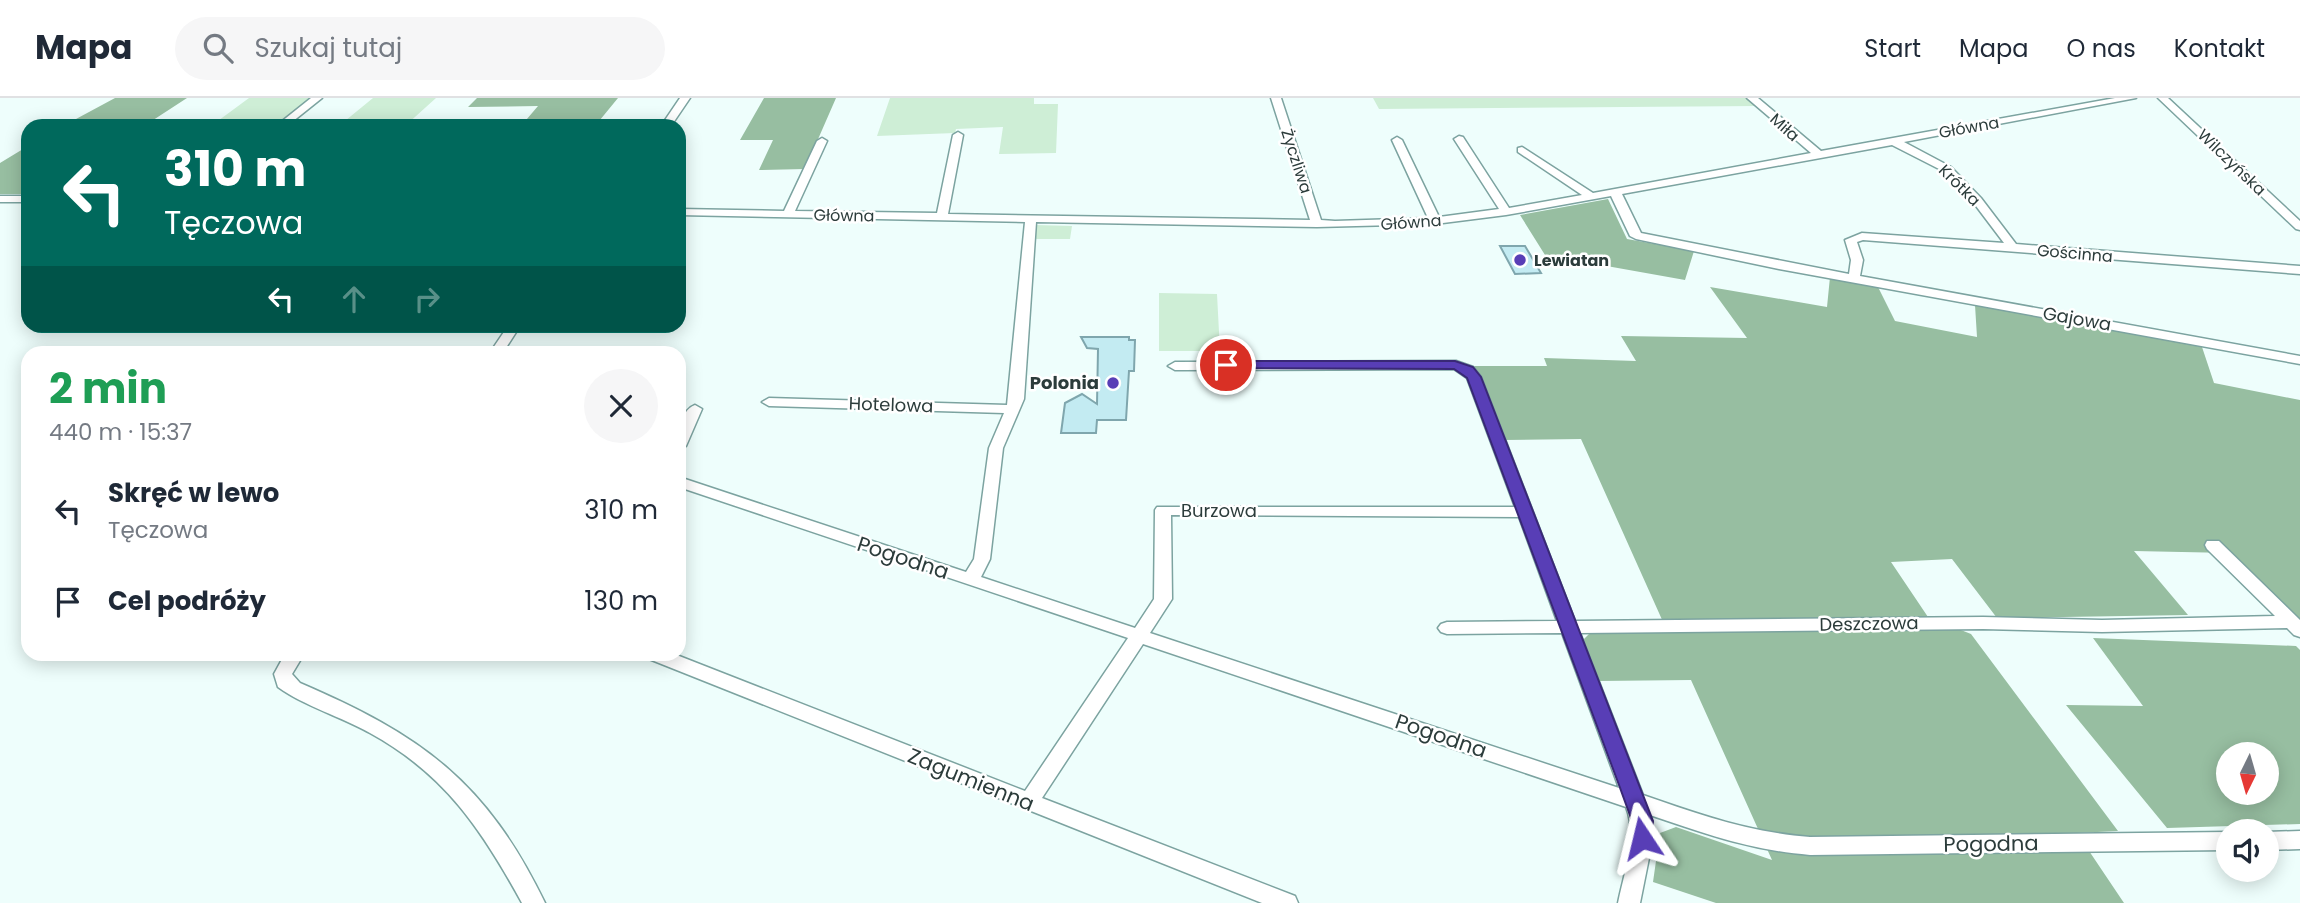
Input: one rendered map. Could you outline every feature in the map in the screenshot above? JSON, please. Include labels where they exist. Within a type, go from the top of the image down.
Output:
[{"type":"street","points":[[290,119],[317,98]]},
{"type":"street","points":[[671,119],[685,98]]},
{"type":"street","name":"Życzliwa","points":[[1276,98],[1317,224]]},
{"type":"street","name":"Miła","points":[[1752,98],[1819,155]]},
{"type":"street","name":"Główna","points":[[686,212],[1317,224],[1435,221],[1506,212],[2132,98]]},
{"type":"street","name":"Wilczyńska","points":[[2163,98],[2300,227]]},
{"type":"street","points":[[942,217],[958,135]]},
{"type":"street","points":[[1459,139],[1506,212]]},
{"type":"street","points":[[1396,140],[1435,221]]},
{"type":"street","points":[[788,214],[822,141]]},
{"type":"street","name":"Krótka","points":[[1893,141],[1947,169],[1977,200],[2013,248]]},
{"type":"street","points":[[1522,150],[1591,196]]},
{"type":"street","name":"Gajowa","points":[[1613,192],[1618,196],[1636,236],[2300,360]]},
{"type":"street","points":[[0,199],[21,199]]},
{"type":"street","points":[[969,580],[982,559],[996,448],[1017,399],[1031,219]]},
{"type":"street","name":"Gościnna","points":[[1854,278],[1857,260],[1851,240],[1863,236],[2300,270]]},
{"type":"street","points":[[1175,366],[1455,365],[1468,370],[1474,377],[1642,821],[1642,838],[1629,903]]},
{"type":"street","name":"Hotelowa","points":[[769,402],[1013,409]]},
{"type":"street","points":[[686,430],[695,409]]},
{"type":"street","name":"Pogodna","points":[[686,484],[1739,835],[1774,843],[1823,846],[2216,841]]},
{"type":"street","name":"Burzowa","points":[[1028,803],[1163,599],[1163,510],[1525,512]]},
{"type":"street","name":"Deszczowa","points":[[2213,545],[2296,626]]},
{"type":"street","name":"Deszczowa","points":[[1447,628],[1983,623],[2296,626]]},
{"type":"street","points":[[291,661],[284,674],[285,682],[377,727],[409,747],[457,787],[487,825],[534,903]]},
{"type":"street","name":"Zagumienna","points":[[673,661],[1287,903]]},
{"type":"street","points":[[2279,841],[2300,841]]},
{"type":"green space","points":[[115,98],[187,98],[155,119],[76,119]]},
{"type":"green space","points":[[249,98],[311,98],[284,119],[220,119]]},
{"type":"green space","points":[[373,98],[436,98],[413,119],[347,119]]},
{"type":"green space","points":[[477,98],[618,98],[601,119],[527,119],[538,106],[468,107]]},
{"type":"green space","points":[[764,98],[836,98],[805,169],[759,170],[773,140],[740,140]]},
{"type":"green space","points":[[890,98],[1034,98],[1034,104],[1058,104],[1056,153],[999,154],[1003,127],[956,129],[955,133],[877,136]]},
{"type":"green space","points":[[1373,98],[1749,98],[1759,106],[1379,109]]},
{"type":"green space","points":[[21,150],[21,194],[0,194],[0,163]]},
{"type":"green space","points":[[1608,199],[1627,239],[1694,251],[1685,280],[1545,255],[1520,215]]},
{"type":"green space","points":[[1035,225],[1072,226],[1070,239],[1034,239]]},
{"type":"green space","points":[[1830,277],[1878,287],[1895,321],[1977,337],[1975,305],[2202,347],[2214,383],[2300,400],[2300,621],[2230,553],[2134,551],[2188,615],[1997,618],[1952,559],[1891,562],[1928,617],[1971,634],[2118,831],[2077,833],[2124,903],[1716,903],[1653,882],[1660,833],[1676,827],[1772,860],[1691,680],[1598,681],[1582,641],[1590,633],[1668,633],[1581,439],[1504,440],[1474,366],[1547,366],[1544,358],[1636,361],[1621,336],[1747,338],[1710,287],[1827,307]]},
{"type":"green space","points":[[1159,293],[1217,294],[1220,351],[1159,351]]},
{"type":"green space","points":[[2093,638],[2296,646],[2300,650],[2300,824],[2279,825],[2279,819],[2216,819],[2216,827],[2167,828],[2066,705],[2143,706]]},
{"type":"building","name":"Lewiatan","points":[[1500,246],[1525,246],[1541,273],[1515,274]]},
{"type":"building","name":"Polonia","points":[[1081,337],[1129,337],[1129,340],[1135,340],[1134,371],[1129,371],[1126,420],[1097,420],[1096,433],[1061,433],[1065,403],[1082,394],[1097,404],[1098,349],[1087,348]]},
{"type":"place","name":"Lewiatan","points":[[1520,260]]},
{"type":"place","name":"Polonia","points":[[1113,383]]},
{"type":"route","points":[[1226,365],[1455,365],[1468,370],[1474,377],[1629,785],[1642,821],[1642,838]]}]
